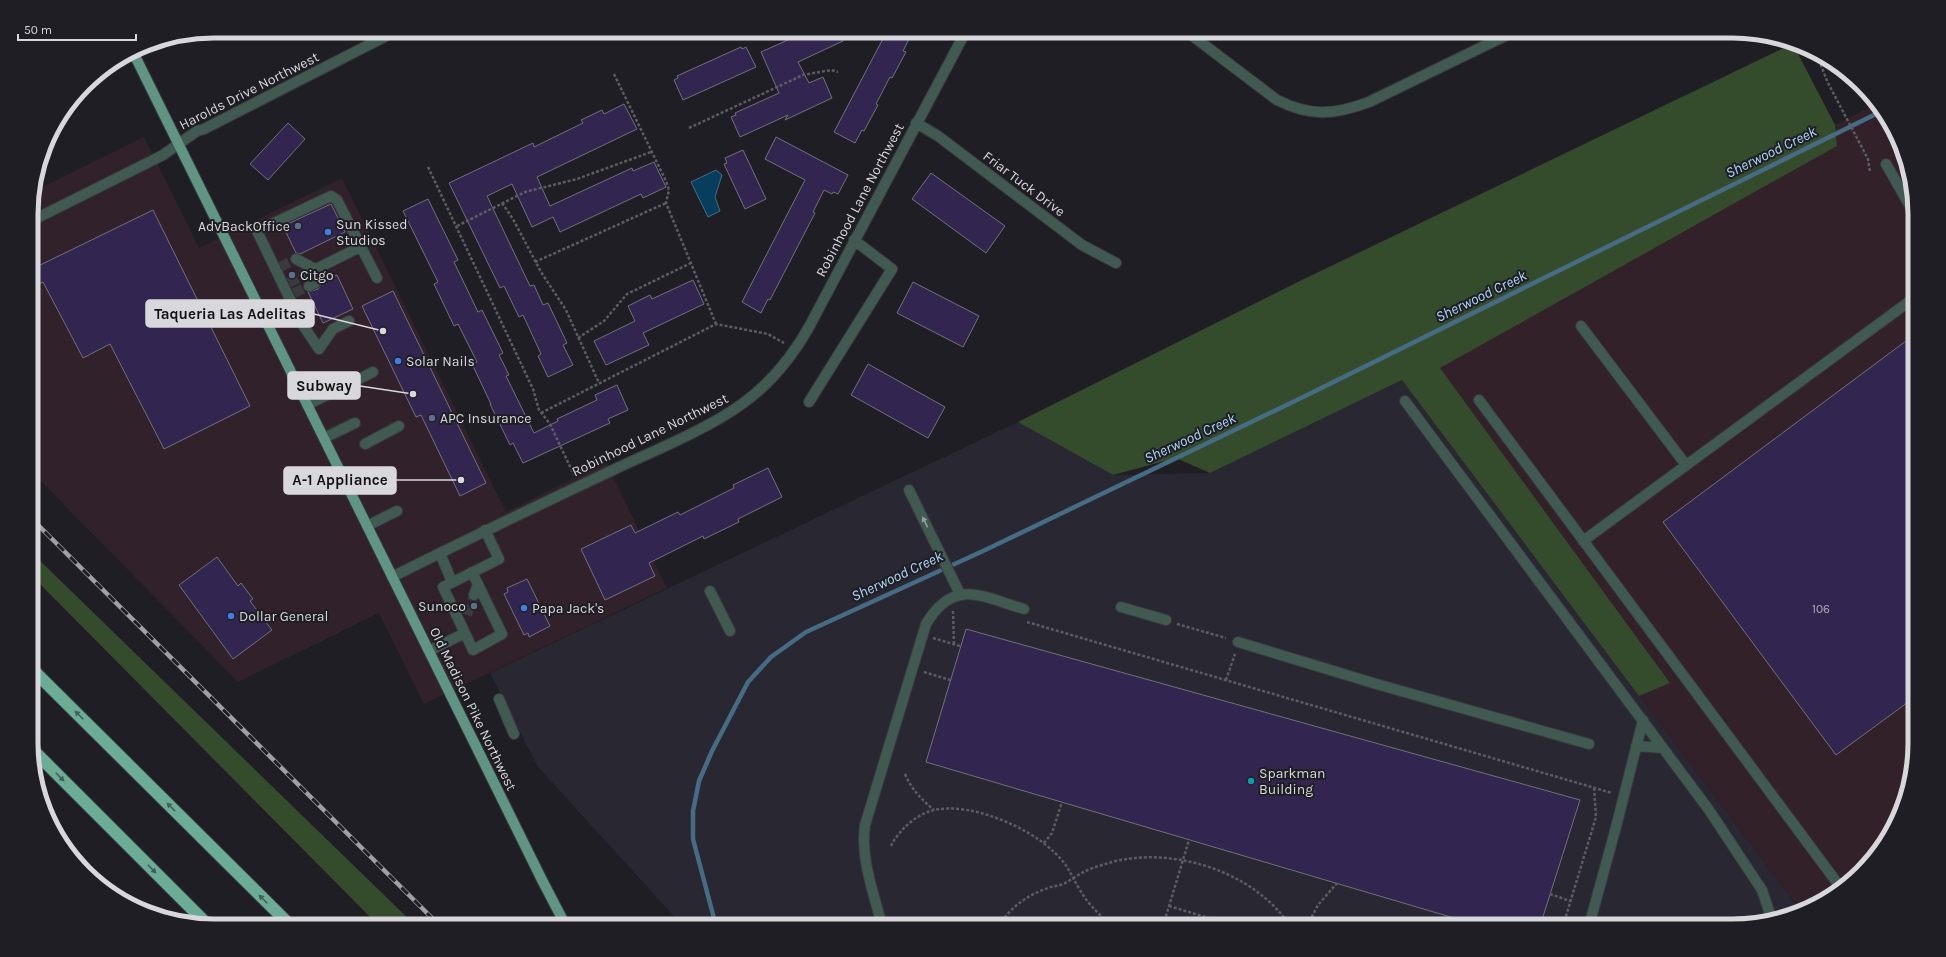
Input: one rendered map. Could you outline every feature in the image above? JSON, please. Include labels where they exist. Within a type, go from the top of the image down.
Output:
[{"type":"highway","points":[[38,675],[284,919]]},
{"type":"highway","points":[[38,755],[202,919]]},
{"type":"main road","name":"Old Madison Pike Northwest","points":[[135,56],[562,919]]},
{"type":"street","name":"Harolds Drive Northwest","points":[[38,218],[163,155],[178,143],[196,132],[382,38]]},
{"type":"street","name":"Robinhood Lane Northwest","points":[[392,577],[485,530],[703,427],[731,411],[760,390],[795,350],[809,327],[962,38]]},
{"type":"street","points":[[1195,38],[1277,100],[1307,112],[1321,113],[1345,110],[1369,102],[1501,38]]},
{"type":"street","name":"Friar Tuck Drive","points":[[916,124],[938,136],[1082,245],[1116,263]]},
{"type":"street","points":[[1886,164],[1908,202]]},
{"type":"street","points":[[349,321],[333,329],[319,349],[302,324],[291,294],[257,231],[331,196],[338,200],[360,247],[377,278]]},
{"type":"street","points":[[809,402],[892,269],[854,240]]},
{"type":"street","points":[[304,275],[360,247]]},
{"type":"street","points":[[296,259],[315,269]]},
{"type":"street","points":[[309,286],[315,283],[315,269]]},
{"type":"street","points":[[1583,541],[1908,302]]},
{"type":"street","points":[[1581,326],[1686,465]]},
{"type":"street","points":[[308,405],[373,372]]},
{"type":"street","points":[[1479,400],[1838,884]]},
{"type":"street","points":[[1405,401],[1709,810],[1762,890],[1770,915]]},
{"type":"street","points":[[324,438],[355,423]]},
{"type":"street","points":[[365,444],[399,426]]},
{"type":"street","points":[[348,487],[379,472]]},
{"type":"street","points":[[909,490],[960,594]]},
{"type":"street","points":[[367,526],[397,511]]},
{"type":"street","points":[[472,572],[502,634],[473,650],[443,587],[472,572],[499,559],[485,530]]},
{"type":"street","points":[[440,553],[452,582]]},
{"type":"street","points":[[474,596],[478,584]]},
{"type":"street","points":[[710,591],[730,631]]},
{"type":"street","points":[[880,919],[864,854],[863,838],[865,825],[926,624],[933,612],[942,604],[951,597],[960,594],[970,594],[1024,610]]},
{"type":"street","points":[[1121,607],[1166,620]]},
{"type":"street","points":[[429,652],[464,630],[467,616]]},
{"type":"street","points":[[1238,642],[1373,683],[1589,744]]},
{"type":"street","points":[[500,699],[514,734]]},
{"type":"street","points":[[1591,919],[1624,796],[1642,720]]},
{"type":"street","points":[[1636,746],[1663,748]]},
{"type":"path","points":[[1819,62],[1828,83],[1868,159],[1870,172]]},
{"type":"path","points":[[689,128],[803,75],[831,70],[838,72]]},
{"type":"path","points":[[614,74],[669,188],[666,203],[716,324]]},
{"type":"path","points":[[457,226],[525,192],[577,179],[651,152]]},
{"type":"path","points":[[428,167],[533,389],[540,412],[550,424],[580,485]]},
{"type":"path","points":[[502,203],[513,219],[535,262],[559,298],[599,383]]},
{"type":"path","points":[[535,262],[666,203]]},
{"type":"path","points":[[578,338],[604,321],[627,294],[691,263]]},
{"type":"path","points":[[540,412],[716,324],[768,334],[795,350]]},
{"type":"path","points":[[946,613],[955,609],[954,645]]},
{"type":"path","points":[[1021,620],[1624,796]]},
{"type":"path","points":[[1166,620],[1238,642],[1226,680]]},
{"type":"path","points":[[931,645],[934,632]]},
{"type":"path","points":[[933,638],[960,646]]},
{"type":"path","points":[[921,675],[925,665]]},
{"type":"path","points":[[923,672],[950,680]]},
{"type":"path","points":[[905,774],[910,786],[918,796],[934,810]]},
{"type":"path","points":[[1565,919],[1596,817],[1594,788]]},
{"type":"path","points":[[1044,843],[1052,833],[1062,802]]},
{"type":"path","points":[[890,846],[911,821],[934,810],[960,810],[994,817],[1024,831],[1044,843],[1067,865],[1089,903],[1105,919]]},
{"type":"path","points":[[1165,919],[1189,840]]},
{"type":"path","points":[[1004,919],[1012,909],[1036,892],[1062,884],[1094,868],[1131,859],[1166,859],[1183,861],[1217,870],[1234,878],[1257,892],[1273,906],[1284,919]]},
{"type":"path","points":[[1311,919],[1318,906],[1337,883]]},
{"type":"path","points":[[1550,894],[1570,901]]},
{"type":"path","points":[[1169,906],[1212,919]]},
{"type":"shaded area","points":[[1871,106],[1895,147],[1905,180],[1908,203],[1908,754],[1905,777],[1895,810],[1872,850],[1839,883],[1810,901],[1798,907],[1402,380],[1439,368],[1837,146],[1835,125]]},
{"type":"shaded area","points":[[144,137],[199,248],[342,178],[506,512],[606,462],[667,588],[424,704],[379,613],[238,682],[38,478],[38,203],[40,188]]},
{"type":"shaded area","points":[[1402,380],[1798,907],[1766,916],[1743,919],[677,919],[538,767],[490,673],[1018,422],[1113,475],[1210,473]]},
{"type":"green space","points":[[1787,47],[1796,50],[1835,125],[1837,146],[1440,368],[1670,683],[1639,696],[1402,380],[1210,473],[1176,458],[1113,475],[1018,422],[1302,280]]},
{"type":"green space","points":[[38,559],[409,919],[372,919],[38,582]]},
{"type":"water","points":[[716,170],[722,175],[715,197],[720,211],[708,217],[691,182]]},
{"type":"building","points":[[792,38],[842,38],[843,41],[798,62],[809,83],[823,77],[832,98],[785,120],[788,115],[740,137],[731,117],[736,115],[735,113],[779,93],[761,52]]},
{"type":"building","points":[[883,38],[910,38],[903,51],[906,52],[892,78],[890,77],[876,104],[878,105],[864,131],[862,130],[855,143],[834,132]]},
{"type":"building","points":[[741,47],[742,49],[746,47],[756,67],[683,100],[674,80],[678,78],[677,76]]},
{"type":"building","points":[[624,104],[637,129],[537,177],[550,206],[632,168],[633,171],[654,162],[666,187],[643,198],[641,194],[560,232],[553,217],[532,227],[512,184],[487,196],[530,286],[534,285],[543,305],[548,303],[567,343],[563,345],[573,365],[548,377],[538,356],[541,354],[523,315],[519,317],[504,286],[500,288],[449,183],[533,143],[534,147],[583,123],[581,120],[602,110],[604,114]]},
{"type":"building","points":[[288,123],[305,139],[268,180],[250,164]]},
{"type":"building","points":[[776,137],[848,175],[838,194],[833,192],[832,194],[824,190],[813,212],[815,213],[770,300],[768,299],[761,313],[742,302],[805,180],[765,159]]},
{"type":"building","points":[[743,150],[766,199],[745,209],[724,164],[727,163],[725,158]]},
{"type":"building","points":[[931,173],[1005,226],[986,253],[912,199]]},
{"type":"building","points":[[428,199],[458,260],[454,262],[478,312],[482,310],[503,353],[499,355],[509,375],[506,376],[534,433],[558,421],[557,419],[597,400],[595,395],[617,385],[628,410],[608,419],[610,423],[523,463],[513,443],[510,445],[490,404],[472,364],[477,362],[458,324],[454,326],[434,284],[438,282],[403,211]]},
{"type":"building","points":[[331,204],[345,232],[300,254],[296,253],[283,226]]},
{"type":"building","points":[[153,210],[250,406],[164,449],[110,344],[83,358],[43,282],[38,285],[38,266]]},
{"type":"building","points":[[337,275],[353,309],[323,323],[308,292],[318,289],[322,282]]},
{"type":"building","points":[[693,280],[704,304],[643,333],[649,345],[606,365],[594,341],[635,321],[628,306],[650,295],[652,299]]},
{"type":"building","points":[[913,282],[979,316],[963,347],[897,313]]},
{"type":"building","points":[[393,291],[486,483],[460,496],[421,415],[416,417],[362,306]]},
{"type":"building","points":[[1908,339],[1908,702],[1836,755],[1663,522]]},
{"type":"building","points":[[868,364],[945,407],[928,438],[851,395]]},
{"type":"building","points":[[768,468],[782,497],[738,519],[739,522],[704,539],[703,536],[649,563],[655,576],[605,600],[581,549],[631,525],[635,533],[678,512],[680,515],[734,488],[733,485]]},
{"type":"building","name":"Dollar General","points":[[217,557],[238,586],[241,583],[253,599],[250,601],[272,630],[233,659],[179,585]]},
{"type":"building","points":[[527,579],[550,626],[529,637],[528,633],[524,635],[504,594],[508,592],[507,588]]},
{"type":"building","name":"Sparkman Building","points":[[966,629],[1580,800],[1542,919],[1457,919],[926,762]]},
{"type":"waterway","name":"Sherwood Creek","points":[[714,919],[693,839],[693,811],[699,781],[712,751],[748,682],[771,657],[806,632],[983,551],[1295,401],[1876,114]]},
{"type":"tunnel","points":[[280,267],[296,259]]},
{"type":"tunnel","points":[[289,283],[304,275]]},
{"type":"tunnel","points":[[294,293],[309,286]]},
{"type":"tunnel","points":[[467,615],[474,595]]},
{"type":"railway","points":[[38,525],[433,919]]},
{"type":"place","name":"AdvBackOffice","points":[[298,226]]},
{"type":"place","name":"Sun Kissed Studios","points":[[328,232]]},
{"type":"place","name":"Citgo","points":[[292,275]]},
{"type":"place","name":"Taqueria Las Adelitas","points":[[383,331]]},
{"type":"place","name":"Solar Nails","points":[[398,361]]},
{"type":"place","name":"Subway","points":[[413,394]]},
{"type":"place","name":"APC Insurance","points":[[432,418]]},
{"type":"place","name":"A-1 Appliance","points":[[461,480]]},
{"type":"place","name":"Sunoco","points":[[474,606]]},
{"type":"place","name":"Papa Jack's","points":[[524,608]]},
{"type":"place","name":"Dollar General","points":[[231,616]]},
{"type":"place","name":"Sparkman Building","points":[[1251,781]]}]
